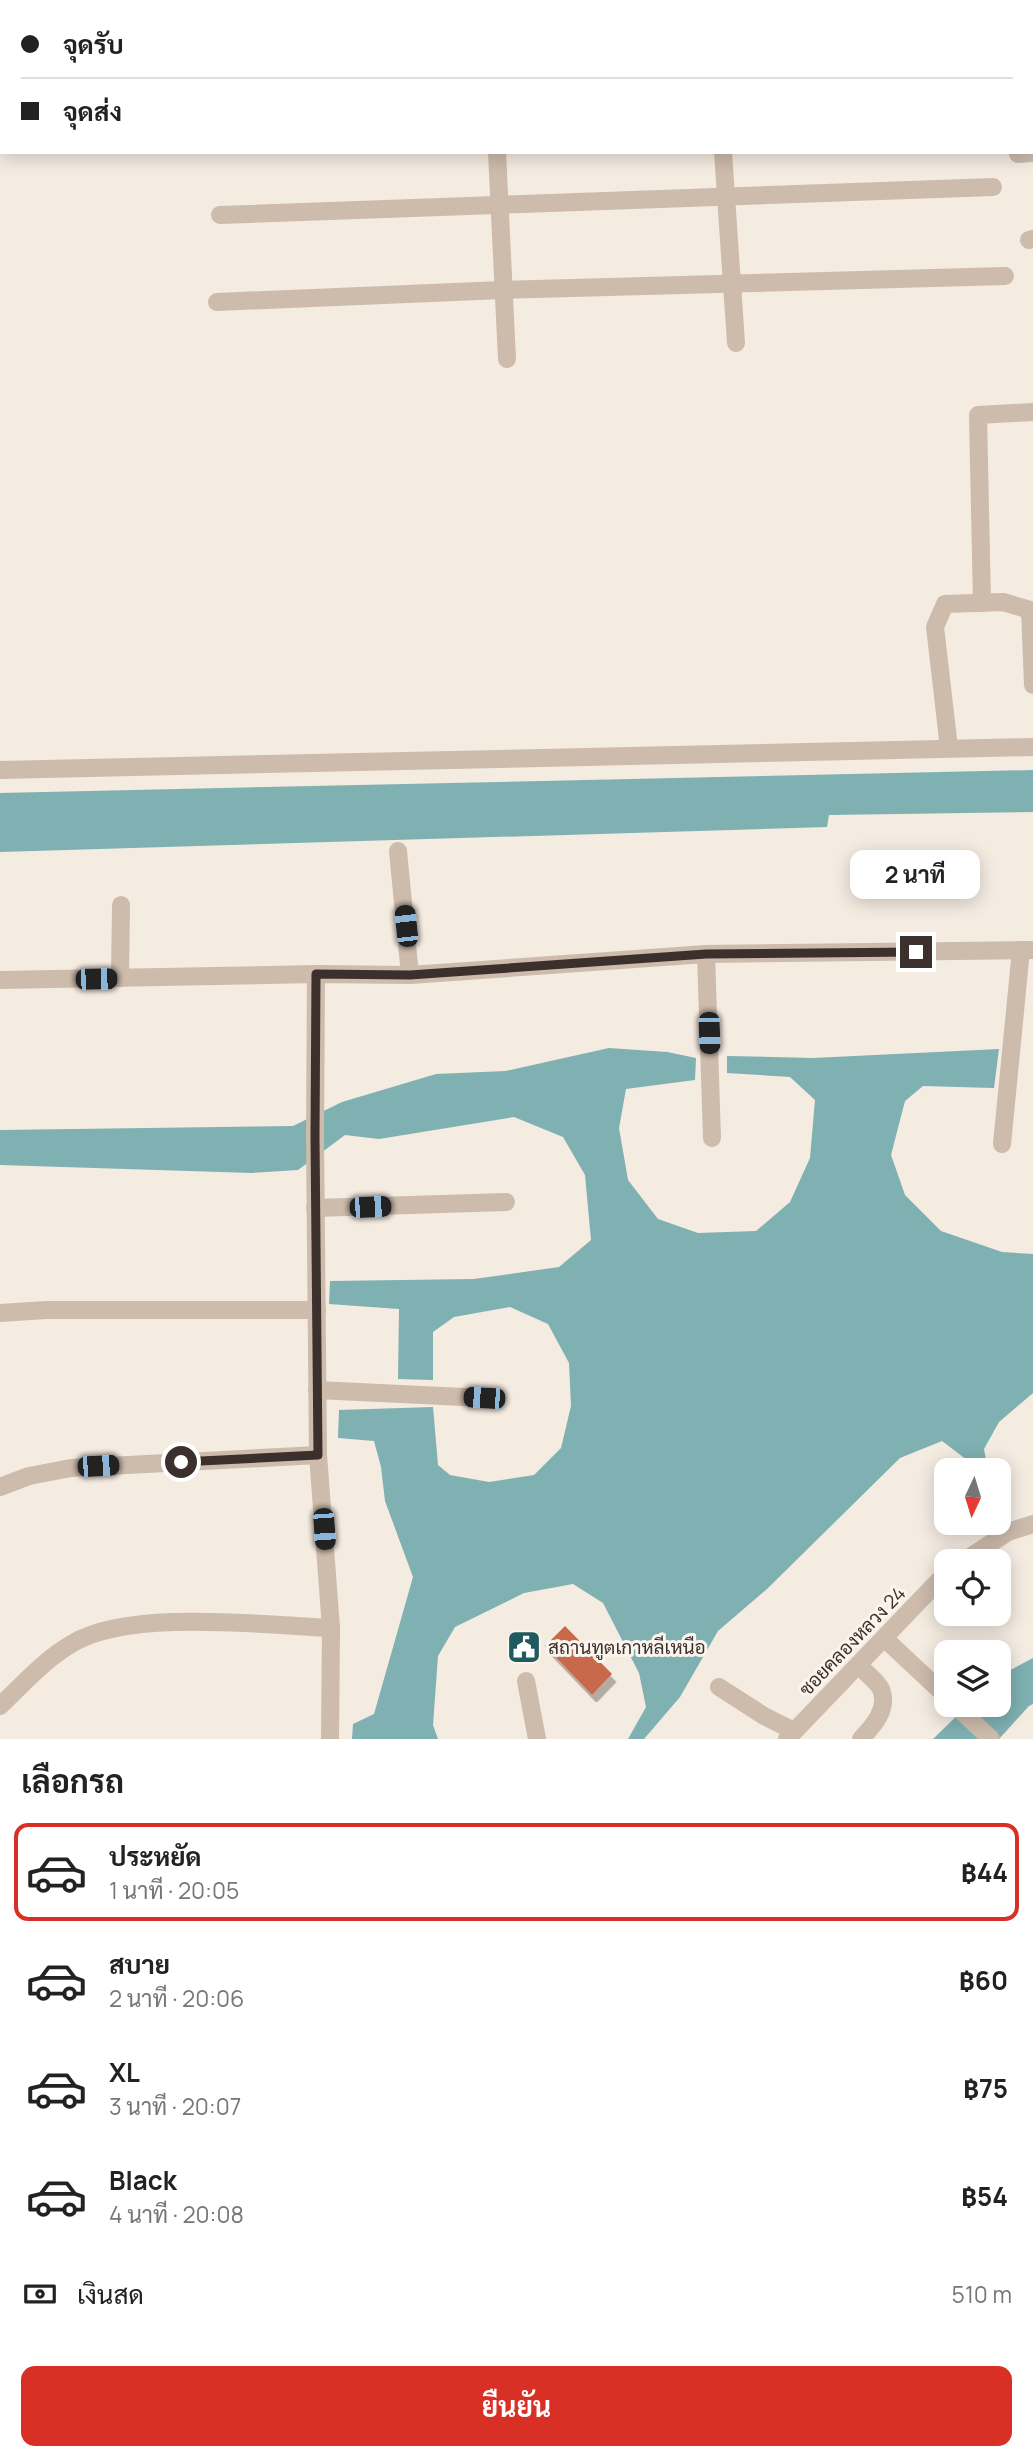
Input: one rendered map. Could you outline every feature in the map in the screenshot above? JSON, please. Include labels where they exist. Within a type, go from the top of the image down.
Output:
[{"type":"street","points":[[497,154],[507,359]]},
{"type":"street","points":[[723,154],[736,343]]},
{"type":"street","points":[[220,215],[993,187]]},
{"type":"street","points":[[217,302],[502,290],[1005,276]]},
{"type":"street","points":[[982,603],[978,415],[1033,412]]},
{"type":"street","points":[[949,748],[935,627],[945,604],[1003,602],[1031,610],[1033,685]]},
{"type":"street","points":[[0,770],[1033,747]]},
{"type":"street","points":[[398,851],[410,975]]},
{"type":"street","points":[[120,978],[121,905]]},
{"type":"street","points":[[0,980],[316,974],[410,975],[706,954],[1027,950],[1002,1144]]},
{"type":"street","points":[[706,954],[712,1138]]},
{"type":"street","points":[[316,974],[318,1455],[331,1628],[330,1739]]},
{"type":"street","points":[[315,1208],[506,1202]]},
{"type":"street","points":[[0,1313],[60,1310],[317,1310]]},
{"type":"street","points":[[317,1390],[484,1398]]},
{"type":"street","points":[[0,1487],[29,1476],[71,1468],[318,1455]]},
{"type":"street","points":[[982,1549],[1008,1532],[1033,1524]]},
{"type":"street","name":"ซอยคลองหลวง 24","points":[[790,1735],[934,1586]]},
{"type":"street","points":[[0,1706],[40,1667],[73,1643],[99,1631],[134,1625],[197,1623],[331,1628]]},
{"type":"street","points":[[884,1638],[934,1685]]},
{"type":"street","points":[[858,1665],[881,1688],[883,1700],[875,1724],[861,1739]]},
{"type":"street","points":[[526,1681],[537,1739]]},
{"type":"street","points":[[719,1686],[790,1735]]},
{"type":"street","points":[[968,1717],[991,1739]]},
{"type":"water","points":[[1033,770],[1033,812],[829,815],[827,827],[0,852],[0,793]]},
{"type":"water","points":[[609,1048],[667,1052],[696,1058],[695,1080],[626,1089],[619,1128],[628,1180],[658,1219],[698,1233],[756,1231],[790,1202],[810,1158],[815,1100],[790,1077],[727,1073],[727,1056],[813,1058],[999,1049],[994,1088],[923,1086],[905,1101],[891,1155],[905,1195],[941,1231],[1002,1252],[1033,1254],[1033,1393],[999,1422],[984,1449],[986,1458],[964,1458],[942,1441],[900,1458],[767,1589],[718,1631],[680,1697],[644,1739],[628,1739],[646,1707],[639,1673],[603,1603],[573,1584],[524,1593],[455,1627],[438,1656],[433,1725],[438,1739],[352,1739],[353,1724],[374,1714],[413,1577],[385,1501],[381,1467],[374,1441],[338,1438],[339,1410],[433,1407],[438,1465],[450,1475],[489,1482],[534,1475],[561,1448],[571,1406],[569,1363],[548,1324],[510,1307],[454,1317],[433,1332],[433,1380],[398,1379],[399,1309],[329,1304],[330,1281],[474,1279],[559,1267],[591,1240],[585,1175],[563,1137],[514,1117],[379,1139],[345,1135],[298,1170],[252,1173],[0,1165],[0,1130],[293,1126],[342,1102],[436,1074],[506,1071]]},
{"type":"water","points":[[1033,1658],[1033,1704],[999,1739],[933,1739],[956,1717],[1011,1717],[1011,1670]]},
{"type":"building","points":[[565,1626],[612,1674],[592,1695],[545,1646]]},
{"type":"place","name":"สถานทูตเกาหลีเหนือ","points":[[524,1647]]},
{"type":"route","points":[[181,1462],[318,1455],[316,974],[410,975],[706,954],[916,952]]}]
